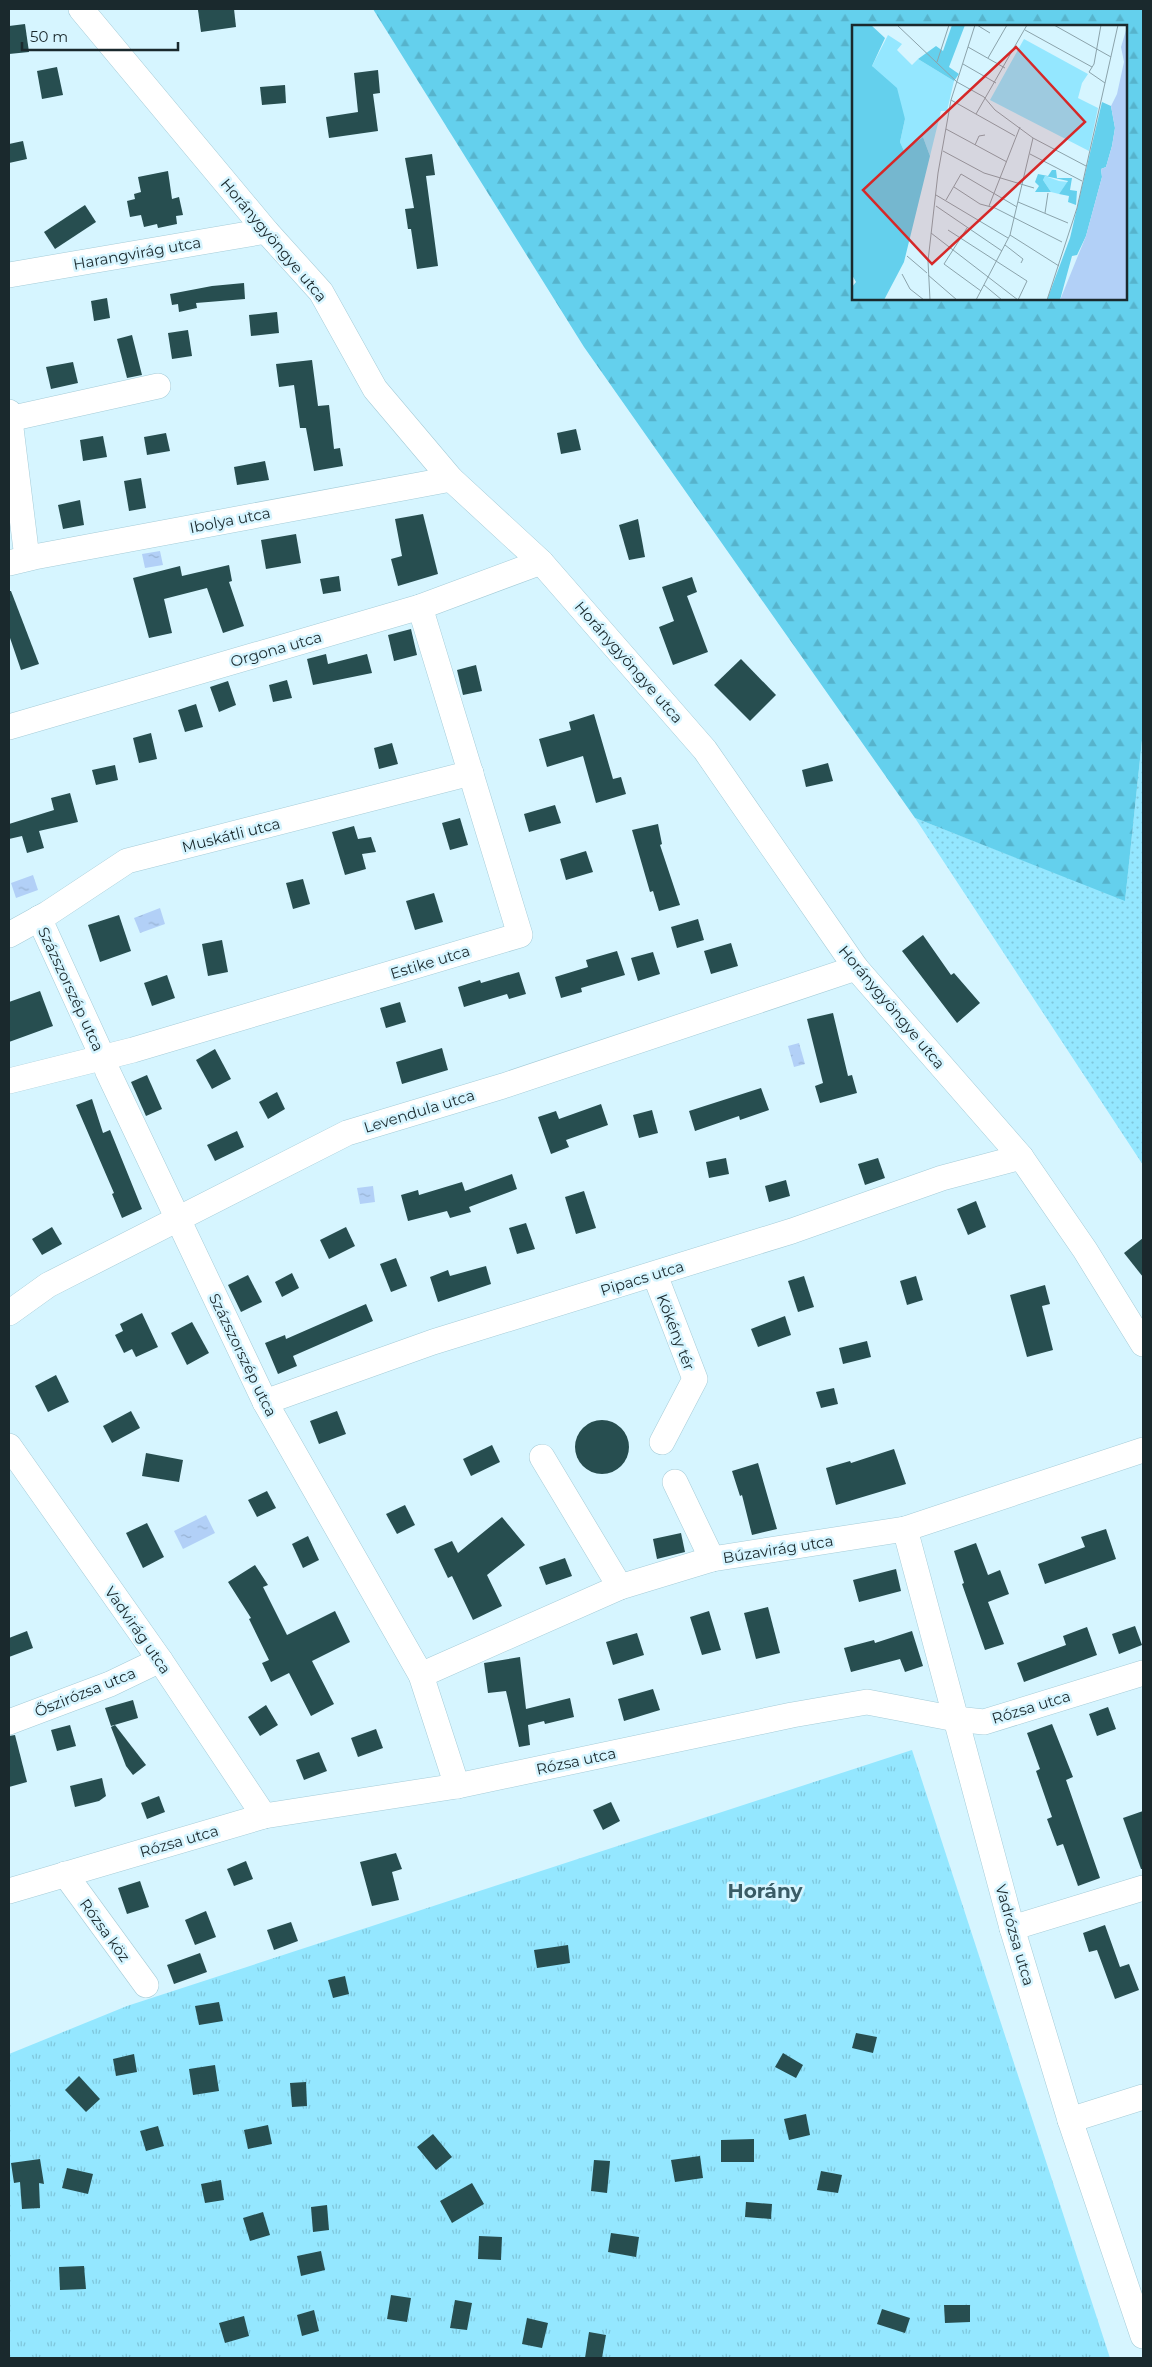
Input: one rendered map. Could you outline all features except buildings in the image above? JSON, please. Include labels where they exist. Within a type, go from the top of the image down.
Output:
[{"type":"street","name":"Horánygyöngye utca","points":[[81,9],[266,231],[320,292],[375,389],[451,479],[541,562],[705,750],[856,968],[1021,1157],[1085,1250],[1143,1344]]},
{"type":"street","name":"Harangvirág utca","points":[[9,275],[266,231]]},
{"type":"street","points":[[18,561],[9,417],[158,386]]},
{"type":"street","name":"Ibolya utca","points":[[18,561],[451,479]]},
{"type":"street","name":"Orgona utca","points":[[9,727],[420,606],[541,562]]},
{"type":"street","name":"Estike utca","points":[[9,1081],[103,1058],[520,935],[420,606]]},
{"type":"street","name":"Muskátli utca","points":[[9,935],[39,918],[127,861],[471,773]]},
{"type":"street","name":"Százszorszép utca","points":[[39,918],[108,1072],[264,1402],[421,1675],[457,1786]]},
{"type":"street","name":"Levendula utca","points":[[9,1313],[48,1284],[347,1133],[503,1086],[856,968]]},
{"type":"street","name":"Pipacs utca","points":[[264,1402],[433,1342],[655,1275],[792,1231],[942,1178],[1021,1157]]},
{"type":"street","name":"Kökény tér","points":[[655,1275],[694,1379],[662,1442]]},
{"type":"street","name":"Vadvirág utca","points":[[9,1446],[160,1660],[264,1816]]},
{"type":"street","name":"Búzavirág utca","points":[[421,1675],[620,1587],[712,1559],[905,1529],[1143,1450]]},
{"type":"street","points":[[542,1456],[620,1587]]},
{"type":"street","points":[[675,1482],[712,1559]]},
{"type":"street","name":"Vadrózsa utca","points":[[905,1529],[1012,1928],[1070,2120],[1143,2336]]},
{"type":"street","name":"Őszirózsa utca","points":[[9,1722],[110,1684],[160,1660]]},
{"type":"street","name":"Rózsa utca","points":[[9,1891],[264,1816],[457,1786],[792,1715],[867,1702],[956,1719],[984,1722],[1143,1673]]},
{"type":"street","name":"Rózsa köz","points":[[65,1874],[146,1985]]},
{"type":"street","points":[[1012,1928],[1143,1888]]},
{"type":"street","points":[[1070,2120],[1143,2097]]},
{"type":"green space","points":[[373,9],[1143,9],[1143,731],[1125,901],[915,818],[584,347]]},
{"type":"green space","points":[[1143,731],[1143,1165],[915,818],[1125,900]]},
{"type":"green space","points":[[912,1750],[1110,2358],[9,2358],[9,2054],[127,2006]]},
{"type":"water","points":[[160,551],[163,565],[145,568],[142,554]]},
{"type":"water","points":[[33,875],[38,890],[16,898],[11,883]]},
{"type":"water","points":[[160,908],[165,924],[140,933],[134,918]]},
{"type":"water","points":[[799,1043],[805,1064],[794,1067],[788,1046]]},
{"type":"water","points":[[373,1186],[375,1202],[360,1204],[357,1188]]},
{"type":"water","points":[[206,1515],[215,1533],[183,1549],[174,1531]]},
{"type":"district","name":"Horány","points":[[765,1891]]}]
